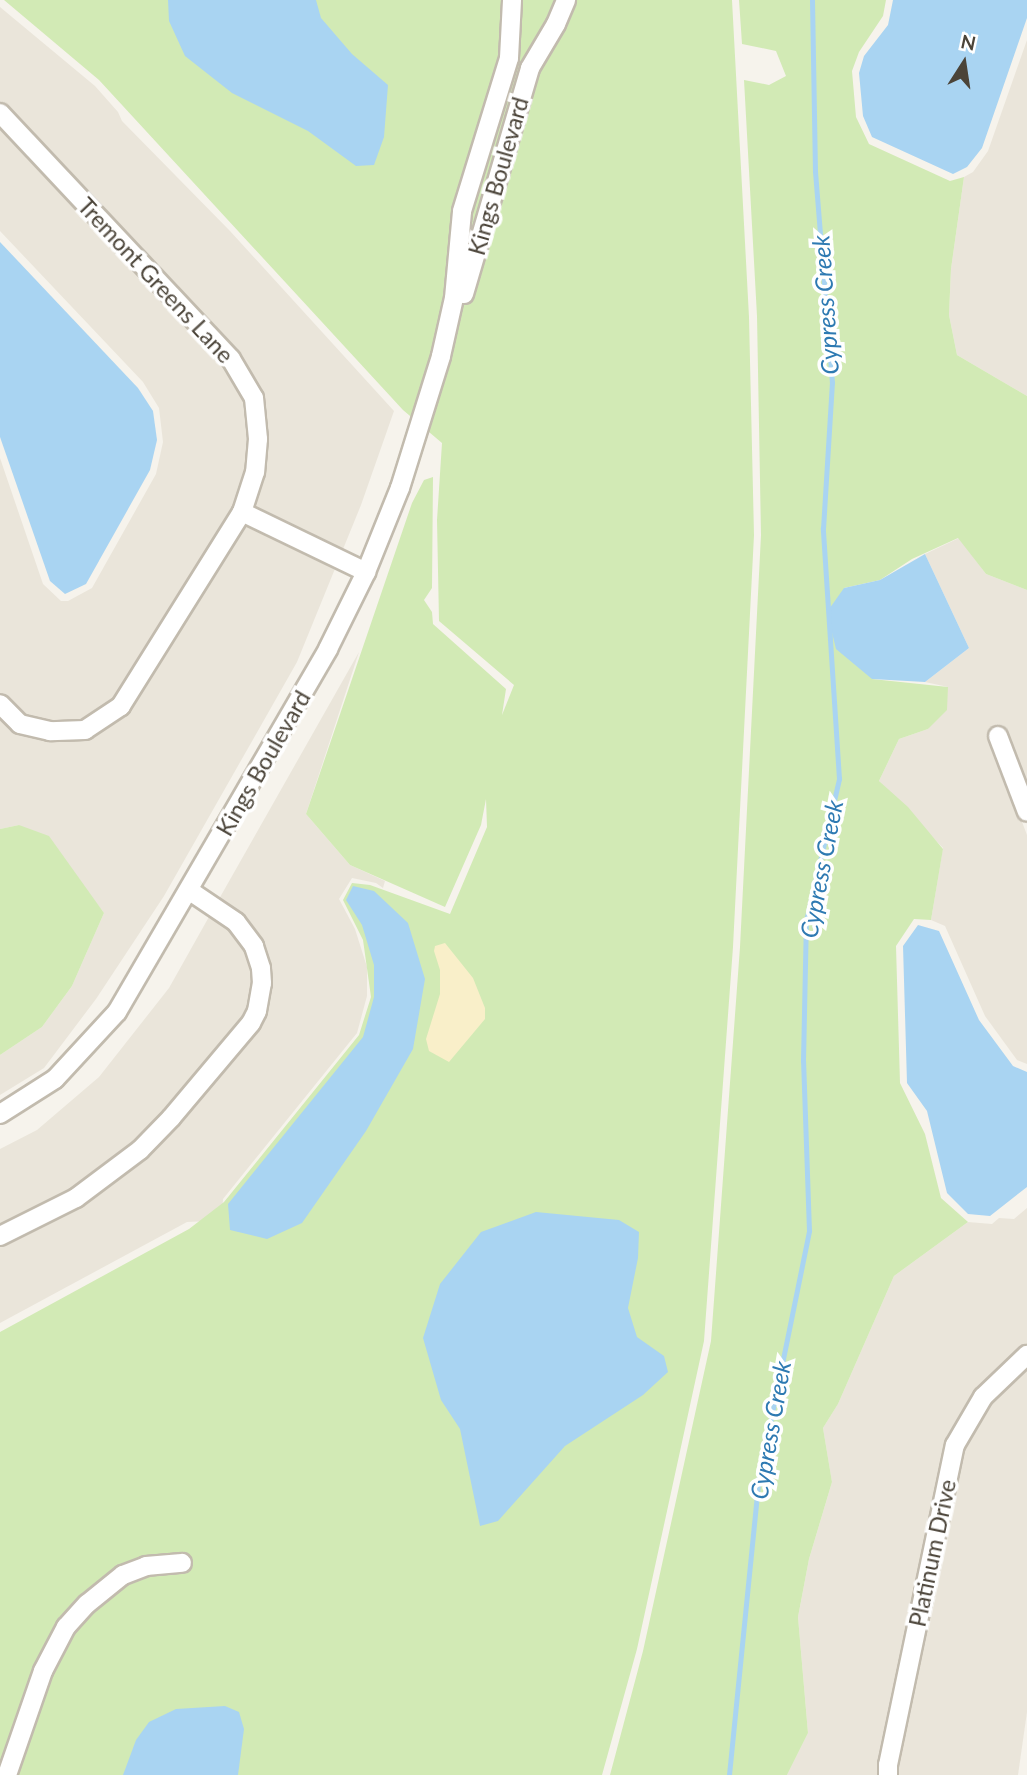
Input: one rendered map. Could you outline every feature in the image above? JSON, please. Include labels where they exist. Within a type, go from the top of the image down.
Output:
[{"type":"street","name":"Kings Boulevard","points":[[441,356],[454,298],[462,212],[509,58],[513,0]]},
{"type":"street","name":"Kings Boulevard","points":[[0,1114],[55,1079],[117,1012],[190,891],[328,649],[366,572],[400,488],[464,292],[530,68],[556,24],[566,0]]},
{"type":"street","name":"Tremont Greens Lane","points":[[0,113],[231,359],[254,398],[258,439],[255,472],[242,512],[121,706],[85,730],[50,731],[20,724],[0,704]]},
{"type":"street","points":[[242,512],[366,572]]},
{"type":"street","points":[[998,736],[1027,812]]},
{"type":"street","points":[[0,1236],[76,1198],[140,1150],[172,1118],[251,1023],[257,1011],[262,983],[261,968],[254,946],[236,922],[190,891]]},
{"type":"street","name":"Platinum Drive","points":[[888,1775],[955,1445],[983,1397],[1027,1355]]},
{"type":"street","points":[[7,1775],[43,1671],[66,1627],[88,1604],[123,1575],[146,1566],[182,1563]]},
{"type":"shaded area","points":[[0,7],[95,86],[118,112],[122,121],[230,231],[394,411],[361,505],[297,662],[164,896],[96,999],[44,1068],[0,1095],[0,1055],[42,1027],[72,986],[104,913],[75,875],[19,825],[0,829],[0,458],[43,584],[61,601],[68,601],[92,588],[156,474],[163,442],[159,408],[143,382],[0,231]]},
{"type":"shaded area","points":[[1027,40],[1027,396],[957,355],[949,315],[951,269],[964,177],[973,172],[988,151]]},
{"type":"shaded area","points":[[959,538],[986,574],[1027,590],[1027,788],[1003,725],[988,732],[1027,835],[1027,1064],[1017,1060],[985,1016],[945,926],[931,920],[943,848],[879,781],[899,739],[928,729],[948,687],[925,682],[969,648],[925,554]]},
{"type":"shaded area","points":[[359,652],[306,814],[350,865],[385,881],[383,888],[376,883],[352,878],[339,899],[355,929],[367,967],[367,996],[357,1033],[223,1199],[222,1213],[209,1221],[187,1222],[0,1323],[0,1245],[93,1198],[156,1148],[258,1027],[265,1013],[270,982],[266,953],[249,923],[219,899]]},
{"type":"shaded area","points":[[210,915],[237,936],[254,970],[250,1008],[244,1018],[145,1135],[85,1183],[0,1226],[0,1149],[37,1130],[99,1077],[169,988]]},
{"type":"shaded area","points":[[1027,1208],[1027,1344],[976,1393],[880,1775],[787,1775],[808,1733],[798,1617],[809,1559],[832,1482],[823,1428],[838,1404],[894,1276],[968,1222],[992,1224],[999,1218],[1014,1219]]},
{"type":"shaded area","points":[[1027,1365],[1027,1712],[1018,1775],[896,1775],[963,1448],[989,1403]]},
{"type":"green space","points":[[4,0],[732,0],[749,317],[754,535],[733,947],[704,1341],[637,1649],[602,1775],[0,1775],[0,1332],[189,1229],[224,1202],[359,1035],[371,997],[363,940],[343,900],[352,883],[370,885],[450,914],[487,827],[486,799],[481,825],[445,907],[350,865],[306,814],[412,503],[424,480],[433,477],[432,588],[424,600],[432,612],[433,624],[506,689],[502,715],[514,685],[439,621],[437,520],[442,443],[403,410],[99,80]]},
{"type":"green space","points":[[739,0],[886,0],[883,16],[859,52],[852,71],[856,117],[869,144],[950,181],[964,177],[951,269],[949,315],[957,355],[1027,396],[1027,590],[986,574],[958,538],[912,559],[880,580],[844,588],[872,679],[948,687],[947,710],[928,729],[899,739],[879,781],[908,807],[943,849],[931,920],[914,919],[896,946],[900,1083],[925,1134],[941,1198],[968,1222],[894,1276],[838,1404],[823,1428],[832,1482],[809,1559],[798,1617],[808,1733],[787,1775],[610,1775],[643,1651],[711,1341],[740,947],[761,535],[757,316],[744,80],[769,85],[786,76],[776,51],[742,44]]},
{"type":"green space","points":[[19,825],[49,836],[104,913],[72,986],[42,1027],[0,1055],[0,829]]},
{"type":"sand","points":[[445,943],[473,978],[485,1008],[485,1019],[449,1062],[429,1051],[426,1039],[440,994],[440,970],[434,951],[435,946]]},
{"type":"water","points":[[168,0],[316,0],[321,18],[352,54],[388,85],[384,137],[374,165],[356,166],[308,131],[232,93],[185,56],[169,21]]},
{"type":"water","points":[[893,0],[1027,0],[1027,18],[982,148],[967,167],[953,174],[872,137],[863,116],[859,73],[864,56],[888,25]]},
{"type":"water","points":[[0,242],[138,388],[153,411],[157,440],[150,470],[86,584],[65,594],[50,581],[0,437]]},
{"type":"water","points":[[925,554],[969,648],[925,682],[872,679],[836,649],[827,612],[844,588],[880,580]]},
{"type":"water","points":[[353,886],[374,891],[408,923],[425,979],[413,1049],[366,1131],[302,1223],[267,1239],[230,1230],[228,1204],[363,1037],[374,997],[374,965],[362,925],[346,900]]},
{"type":"water","points":[[918,925],[939,931],[979,1020],[1013,1066],[1027,1072],[1027,1187],[990,1216],[968,1214],[947,1193],[927,1111],[907,1083],[903,946]]},
{"type":"water","points":[[536,1212],[619,1220],[639,1232],[638,1258],[628,1308],[637,1337],[664,1356],[668,1372],[643,1395],[565,1446],[498,1521],[480,1526],[460,1429],[441,1400],[423,1338],[440,1284],[481,1232]]},
{"type":"water","points":[[225,1706],[239,1712],[244,1729],[238,1775],[123,1775],[136,1740],[149,1722],[176,1709]]},
{"type":"waterway","name":"Cypress Creek","points":[[729,1775],[758,1482],[809,1231],[803,1061],[806,921],[839,779],[823,529],[832,383],[815,172],[812,0]]}]
